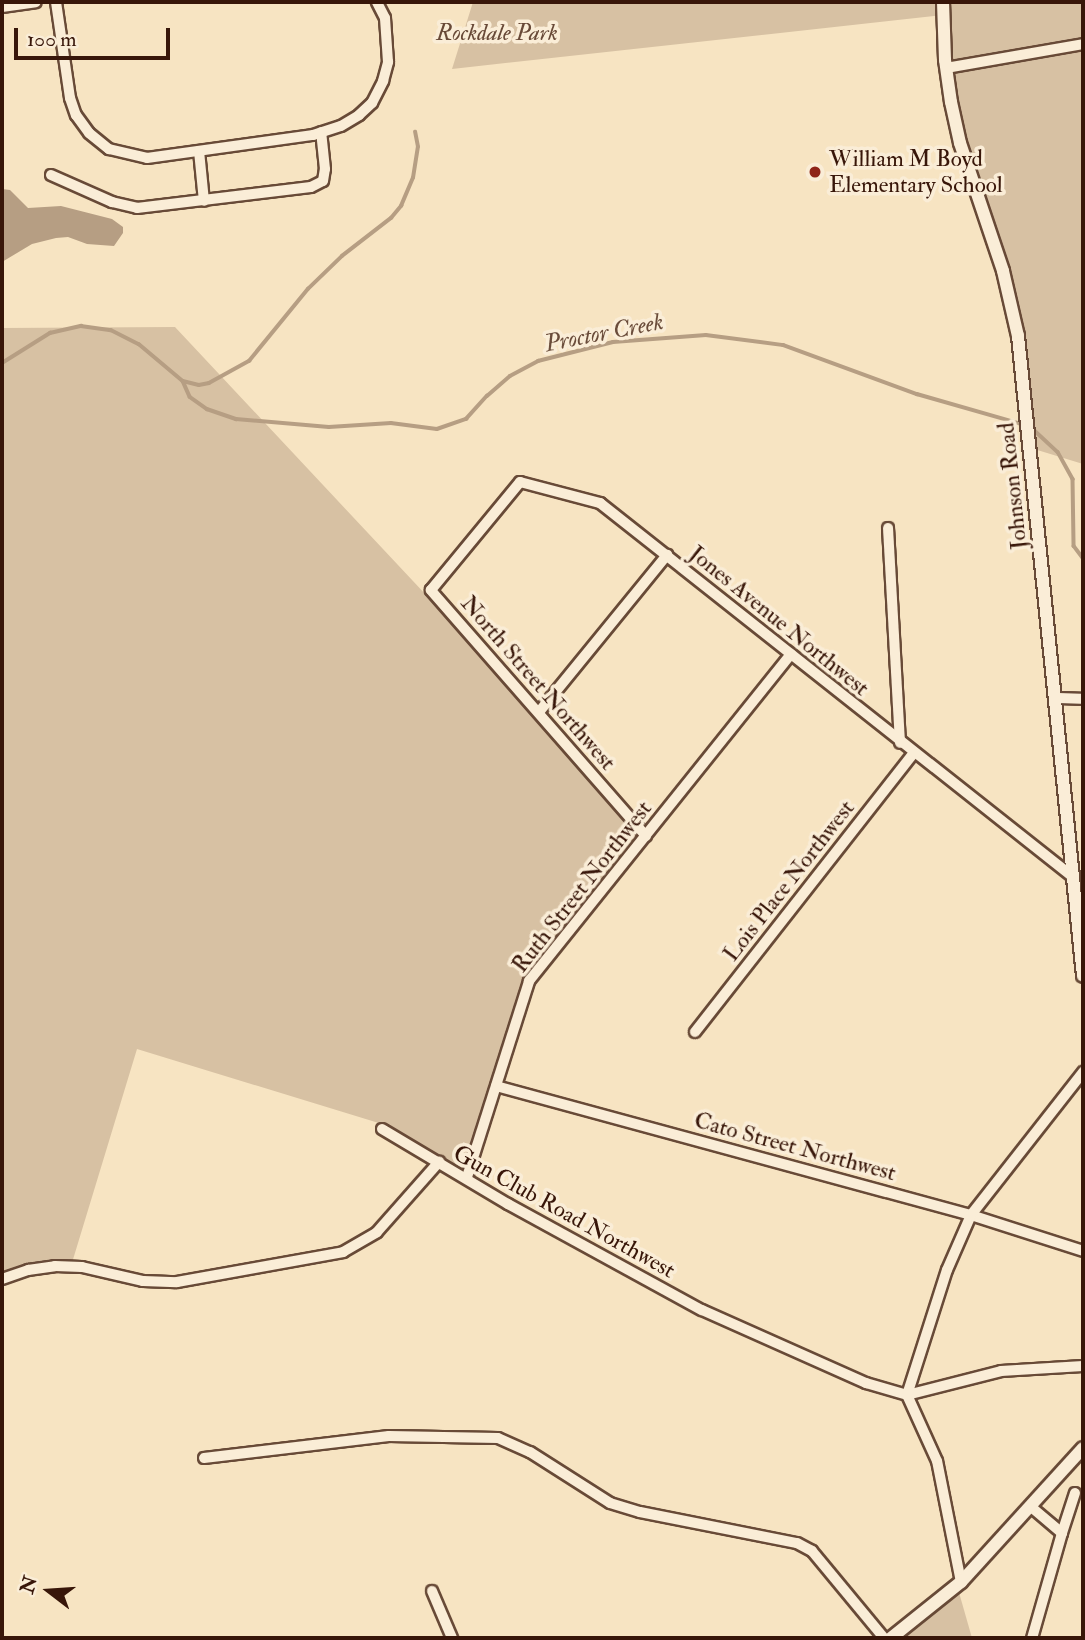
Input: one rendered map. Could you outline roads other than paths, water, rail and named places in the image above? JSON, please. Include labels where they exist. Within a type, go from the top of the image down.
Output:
[{"type":"street","points":[[2,7],[36,2]]},
{"type":"street","points":[[56,2],[70,98],[76,115],[89,133],[109,149],[147,158],[321,132],[341,126],[359,115],[372,103],[383,81],[388,62],[385,18],[377,2]]},
{"type":"street","name":"Johnson Road","points":[[943,2],[946,68],[960,143],[1012,307],[1027,418],[1083,975]]},
{"type":"street","points":[[946,68],[1083,44]]},
{"type":"street","points":[[51,175],[126,207],[204,201],[311,187],[323,181],[325,169],[321,132]]},
{"type":"street","points":[[199,151],[204,201]]},
{"type":"street","name":"Jones Avenue Northwest","points":[[461,555],[520,482],[600,503],[1073,877]]},
{"type":"street","points":[[888,528],[901,743]]},
{"type":"street","name":"North Street Northwest","points":[[461,555],[431,590],[646,836]]},
{"type":"street","points":[[539,712],[667,555]]},
{"type":"street","name":"Ruth Street Northwest","points":[[467,1177],[528,981],[790,654]]},
{"type":"street","points":[[1056,698],[1083,699]]},
{"type":"street","name":"Lois Place Northwest","points":[[695,1032],[914,753]]},
{"type":"street","points":[[961,1582],[937,1461],[907,1395],[947,1270],[971,1215],[1083,1072]]},
{"type":"street","name":"Cato Street Northwest","points":[[496,1086],[971,1215],[1083,1251]]},
{"type":"street","points":[[382,1129],[439,1162]]},
{"type":"street","name":"Gun Club Road Northwest","points":[[2,1279],[28,1270],[55,1266],[82,1267],[143,1281],[177,1282],[344,1252],[377,1232],[439,1162],[508,1204],[702,1310],[866,1382],[907,1395]]},
{"type":"street","points":[[907,1395],[1001,1371],[1083,1366]]},
{"type":"street","points":[[204,1458],[389,1436],[498,1438],[530,1452],[610,1503],[640,1513],[797,1543],[812,1552],[884,1638]]},
{"type":"street","points":[[891,1638],[961,1582],[1083,1448]]},
{"type":"street","points":[[1032,1638],[1075,1493]]},
{"type":"street","points":[[1030,1506],[1062,1533]]},
{"type":"street","points":[[432,1591],[452,1638]]},
{"type":"waterway","points":[[183,381],[199,385],[209,383],[249,361],[308,289],[342,256],[391,218],[401,206],[413,178],[418,147],[415,132]]},
{"type":"waterway","name":"Proctor Creek","points":[[2,363],[50,333],[81,326],[111,330],[139,344],[183,381],[190,397],[207,409],[236,419],[329,427],[391,423],[437,429],[466,419],[510,376],[538,361],[613,342],[706,335],[783,345],[917,394],[1025,425]]},
{"type":"waterway","name":"Proctor Creek","points":[[1032,428],[1058,452],[1073,479],[1074,546],[1083,558]]},
{"type":"place","name":"William M Boyd Elementary School","points":[[815,172]]},
{"type":"park label","name":"Rockdale Park","points":[[497,33]]}]
